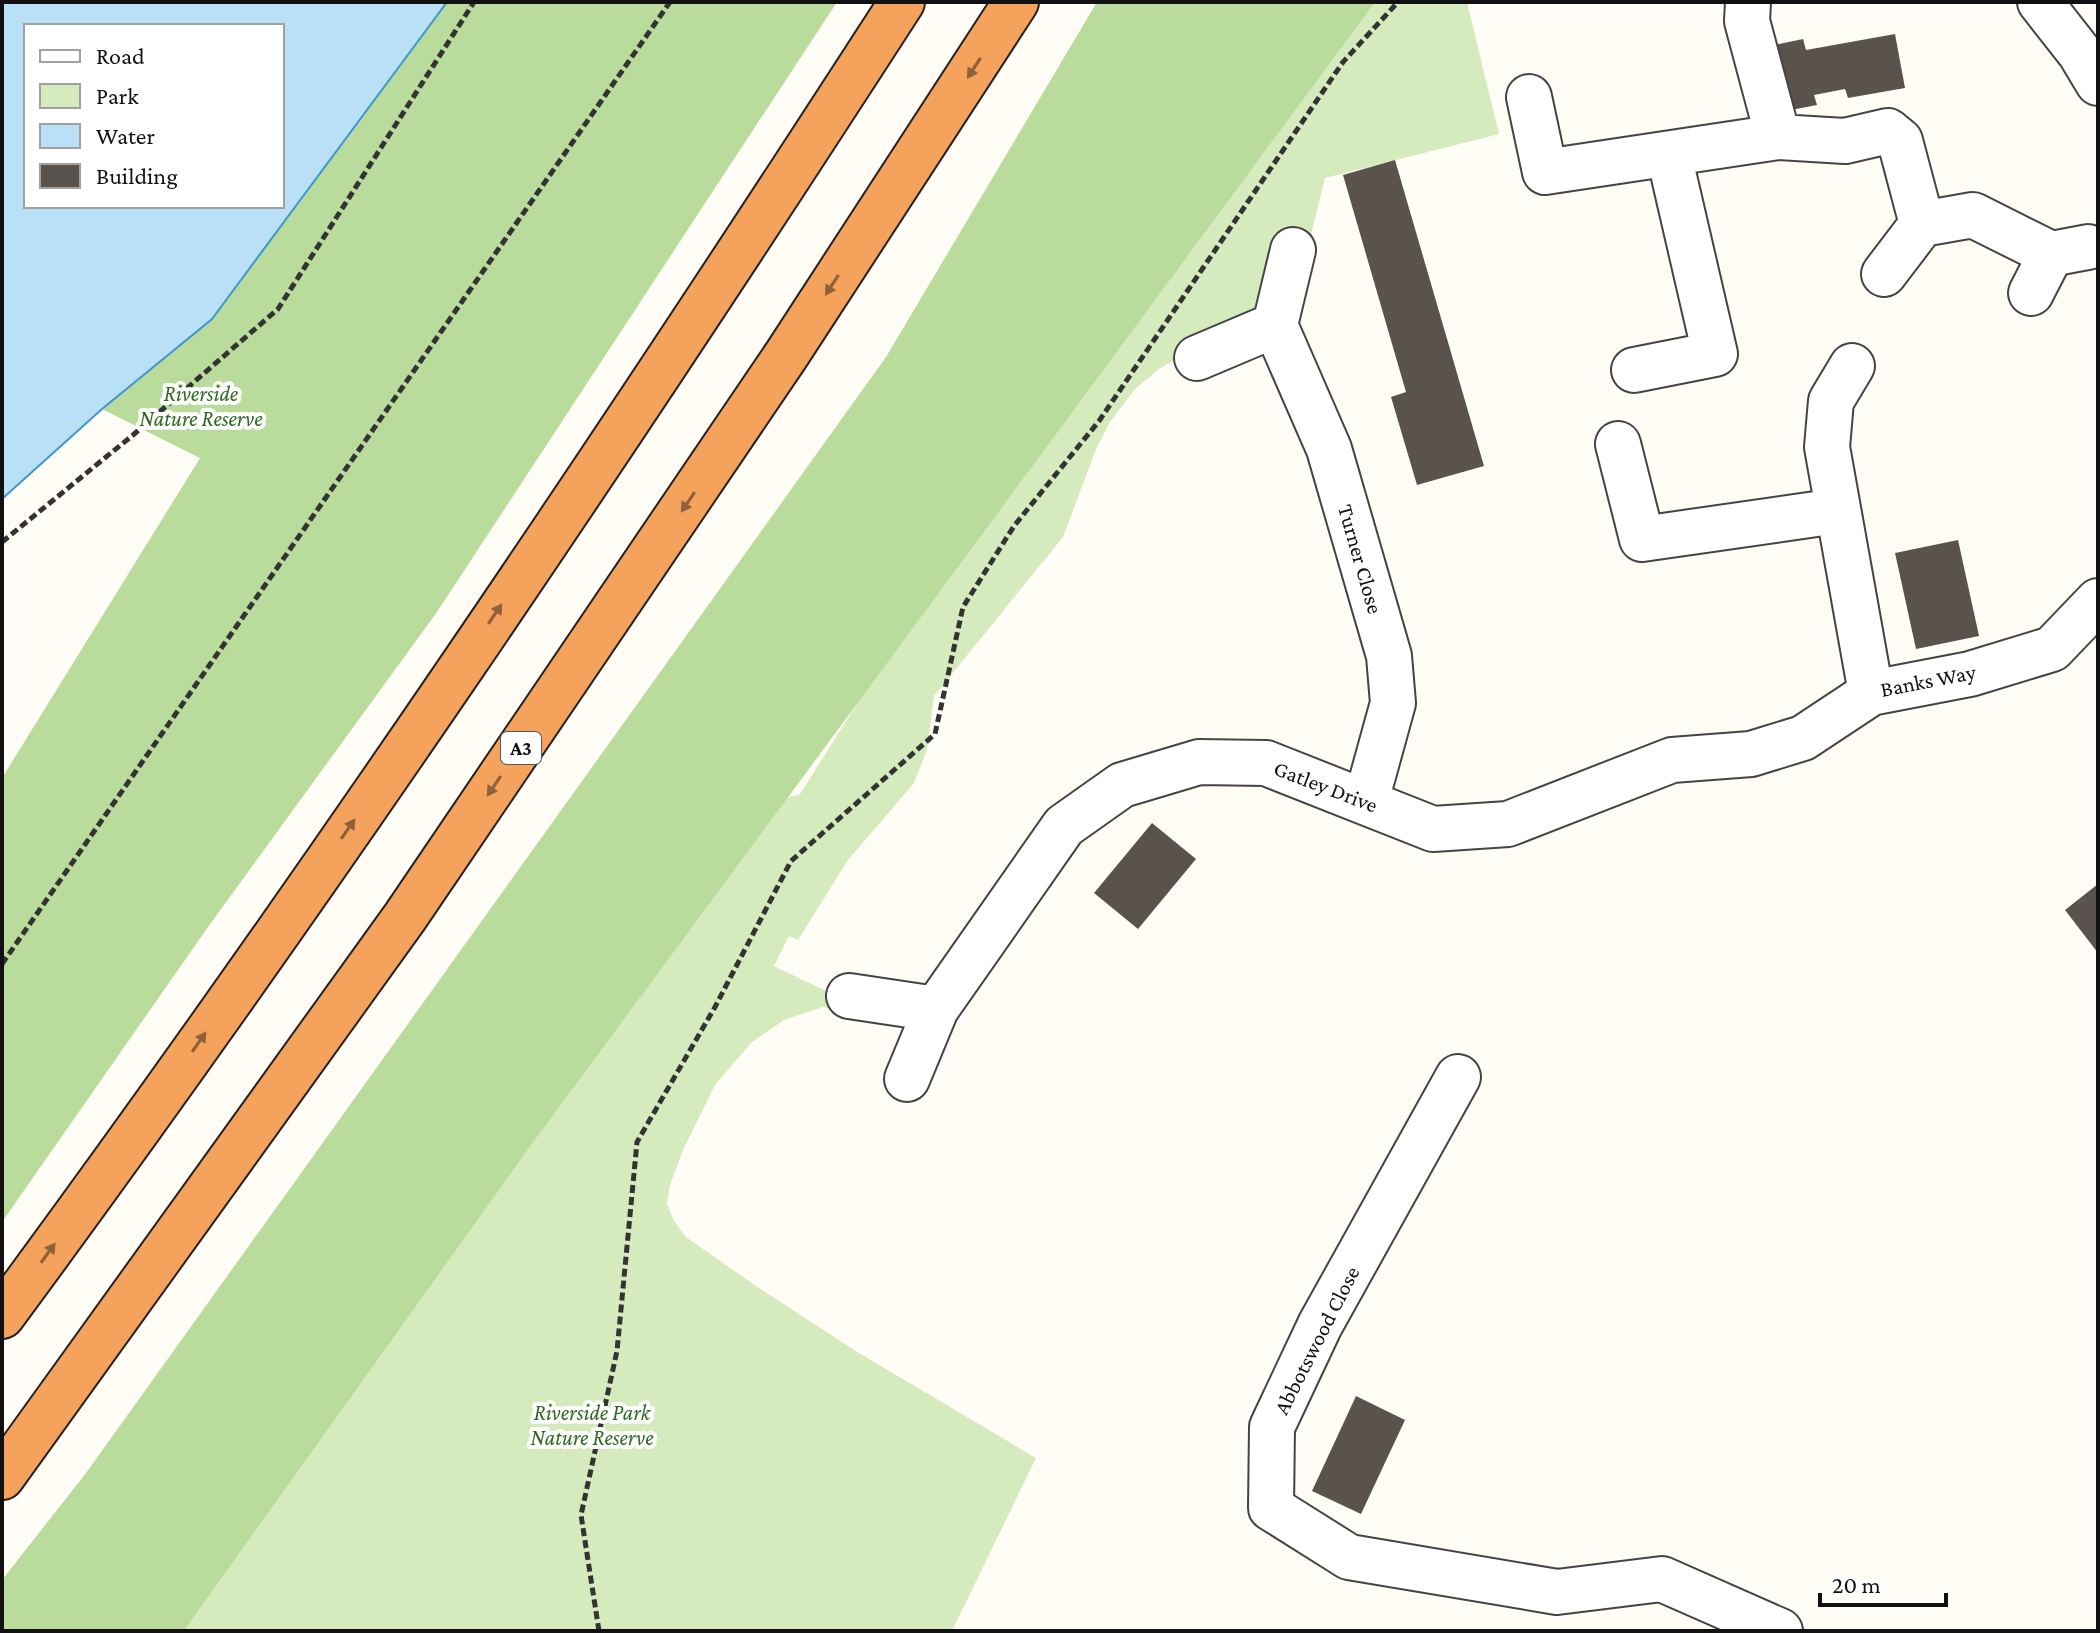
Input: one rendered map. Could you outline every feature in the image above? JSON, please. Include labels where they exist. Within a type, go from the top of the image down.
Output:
[{"type":"highway","points":[[2,1316],[94,1192],[387,773],[634,409],[902,2]]},
{"type":"highway","name":"A3","points":[[2,1477],[414,904],[787,354],[1016,2]]},
{"type":"street","points":[[1748,2],[1747,21],[1778,137]]},
{"type":"street","points":[[2040,2],[2092,59]]},
{"type":"street","points":[[1529,97],[1545,172],[1778,137],[1845,141],[1888,131],[1900,141],[1922,224]]},
{"type":"street","points":[[1634,370],[1715,354],[1669,155]]},
{"type":"street","points":[[1884,274],[1922,224],[1973,215],[2070,251],[2031,293]]},
{"type":"street","points":[[1197,358],[1275,325],[1293,250]]},
{"type":"street","name":"Turner Close","points":[[1275,325],[1329,449],[1389,656],[1393,703],[1366,801]]},
{"type":"street","name":"Banks Way","points":[[1852,366],[1831,401],[1827,447],[1871,693],[1970,674],[2052,649],[2098,601]]},
{"type":"street","points":[[1618,444],[1642,539],[1837,511]]},
{"type":"street","name":"Gatley Drive","points":[[907,1079],[936,1009],[1064,826],[1122,785],[1199,762],[1266,763],[1433,829],[1508,824],[1672,760],[1751,754],[1803,738],[1871,693]]},
{"type":"street","points":[[849,996],[936,1009]]},
{"type":"street","name":"Abbotswood Close","points":[[1458,1077],[1320,1325],[1272,1427],[1271,1508],[1349,1557],[1557,1592],[1662,1579],[1780,1631]]},
{"type":"path","points":[[2,542],[133,435],[278,309],[474,2]]},
{"type":"path","points":[[2,964],[670,2]]},
{"type":"path","points":[[599,1631],[581,1515],[617,1351],[637,1142],[715,1007],[791,861],[935,734],[963,607],[1014,526],[1099,421],[1343,62],[1398,2]]},
{"type":"green space","name":"Riverside Nature Reserve","points":[[447,2],[837,2],[437,612],[208,927],[2,1222],[2,778],[200,458],[102,409],[212,319]]},
{"type":"green space","points":[[1097,2],[1375,2],[535,1140],[184,1631],[2,1631],[2,1580],[86,1473],[886,357]]},
{"type":"green space","name":"Riverside Park Nature Reserve","points":[[1243,2],[1467,2],[1499,134],[1325,178],[1301,275],[1260,324],[1186,362],[1173,361],[1135,389],[1110,422],[1096,449],[1063,537],[934,696],[927,750],[914,783],[848,860],[798,940],[789,936],[774,966],[830,993],[831,1009],[823,1007],[784,1020],[752,1042],[715,1085],[683,1150],[670,1185],[667,1204],[674,1221],[686,1237],[859,1353],[1036,1458],[952,1631],[184,1631],[535,1140],[787,798],[800,794],[865,691]]},
{"type":"water","points":[[2,2],[447,2],[212,319],[102,409],[2,499]]},
{"type":"building","points":[[1895,34],[1905,88],[1848,98],[1845,89],[1814,95],[1817,105],[1786,111],[1774,45],[1803,39],[1806,50]]},
{"type":"building","points":[[1395,160],[1484,466],[1417,485],[1391,397],[1406,392],[1343,175]]},
{"type":"building","points":[[1958,540],[1979,636],[1916,649],[1895,553]]},
{"type":"building","points":[[1152,823],[1196,859],[1138,929],[1094,893]]},
{"type":"building","points":[[2098,884],[2098,953],[2065,910]]},
{"type":"building","points":[[1356,1396],[1405,1420],[1361,1514],[1312,1491]]}]
